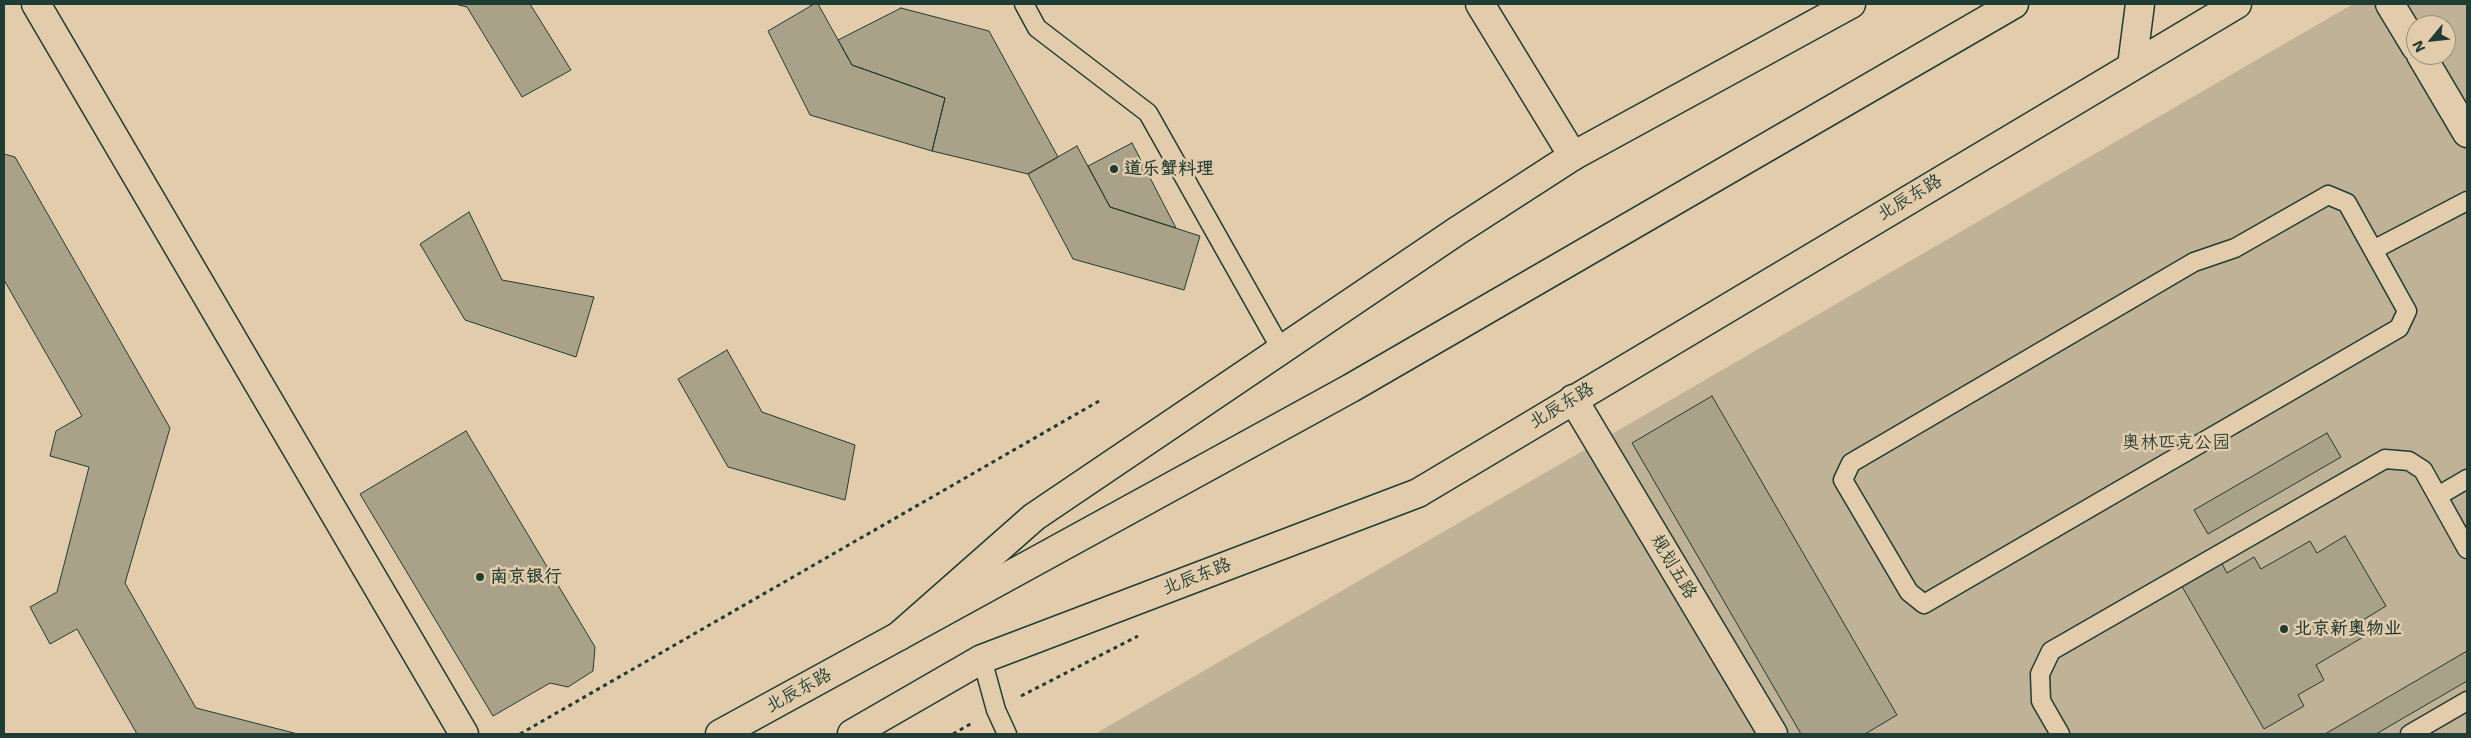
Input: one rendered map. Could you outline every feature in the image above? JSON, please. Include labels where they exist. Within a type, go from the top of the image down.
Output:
[{"type":"main road","points":[[36,4],[464,734]]},
{"type":"main road","points":[[1480,4],[1573,156]]},
{"type":"main road","name":"北辰东路","points":[[720,734],[899,636],[1034,517],[1281,349],[1573,156],[1851,4]]},
{"type":"main road","points":[[899,636],[1351,388],[2014,4]]},
{"type":"main road","points":[[2132,66],[2140,4]]},
{"type":"main road","name":"北辰东路","points":[[852,734],[982,659],[1418,493],[2236,4]]},
{"type":"main road","points":[[2390,4],[2406,30]]},
{"type":"main road","points":[[2427,65],[2467,132]]},
{"type":"main road","name":"规划五路","points":[[1573,399],[1773,734]]},
{"type":"lane","points":[[1024,4],[1037,28],[1148,113],[1281,349]]},
{"type":"lane","points":[[2328,195],[2347,203],[2374,250],[2407,311],[2399,328],[1924,604],[1909,592],[1843,480],[1851,463],[2194,262],[2235,248],[2328,195]]},
{"type":"lane","points":[[2374,250],[2467,201]]},
{"type":"lane","points":[[2060,734],[2041,701],[2040,674],[2051,651],[2385,459],[2409,461],[2423,470],[2467,549]]},
{"type":"lane","points":[[2438,496],[2467,479]]},
{"type":"lane","points":[[982,659],[996,710],[1007,734]]},
{"type":"lane","points":[[2410,734],[2467,701]]},
{"type":"path","points":[[520,734],[1099,401]]},
{"type":"green space","name":"奥林匹克公园","points":[[2353,4],[2467,4],[2467,734],[1095,734]]},
{"type":"building","points":[[455,4],[530,4],[571,70],[522,97],[467,7]]},
{"type":"building","points":[[814,4],[818,4],[852,65],[945,98],[932,151],[810,115],[768,31]]},
{"type":"building","points":[[901,8],[989,31],[1058,157],[1028,174],[932,151],[945,98],[852,65],[838,40]]},
{"type":"building","points":[[1132,143],[1176,228],[1110,207],[1088,166]]},
{"type":"building","points":[[1077,146],[1110,207],[1200,236],[1184,290],[1073,259],[1028,174]]},
{"type":"building","points":[[4,154],[15,157],[170,428],[125,583],[196,708],[298,734],[137,734],[77,629],[50,644],[30,607],[57,592],[89,467],[50,456],[56,431],[82,416],[4,280]]},
{"type":"building","points":[[469,212],[502,280],[594,297],[576,357],[465,320],[420,244]]},
{"type":"building","points":[[727,350],[762,412],[855,445],[845,500],[728,467],[678,379]]},
{"type":"building","points":[[1712,396],[1897,715],[1865,734],[1801,734],[1632,443]]},
{"type":"building","points":[[466,431],[595,647],[593,671],[568,687],[550,683],[493,716],[360,494]]},
{"type":"building","points":[[2327,433],[2341,457],[2208,534],[2194,510]]},
{"type":"building","name":"北京新奥物业","points":[[2345,536],[2386,606],[2358,623],[2365,636],[2316,665],[2324,680],[2298,695],[2304,706],[2264,729],[2180,583],[2220,560],[2227,573],[2254,557],[2261,569],[2310,541],[2317,553]]},
{"type":"building","points":[[2467,651],[2467,681],[2376,734],[2325,734]]},
{"type":"place","name":"道乐蟹料理","points":[[1114,169]]},
{"type":"place","name":"南京银行","points":[[480,577]]},
{"type":"place","name":"北京新奥物业","points":[[2284,629]]}]
